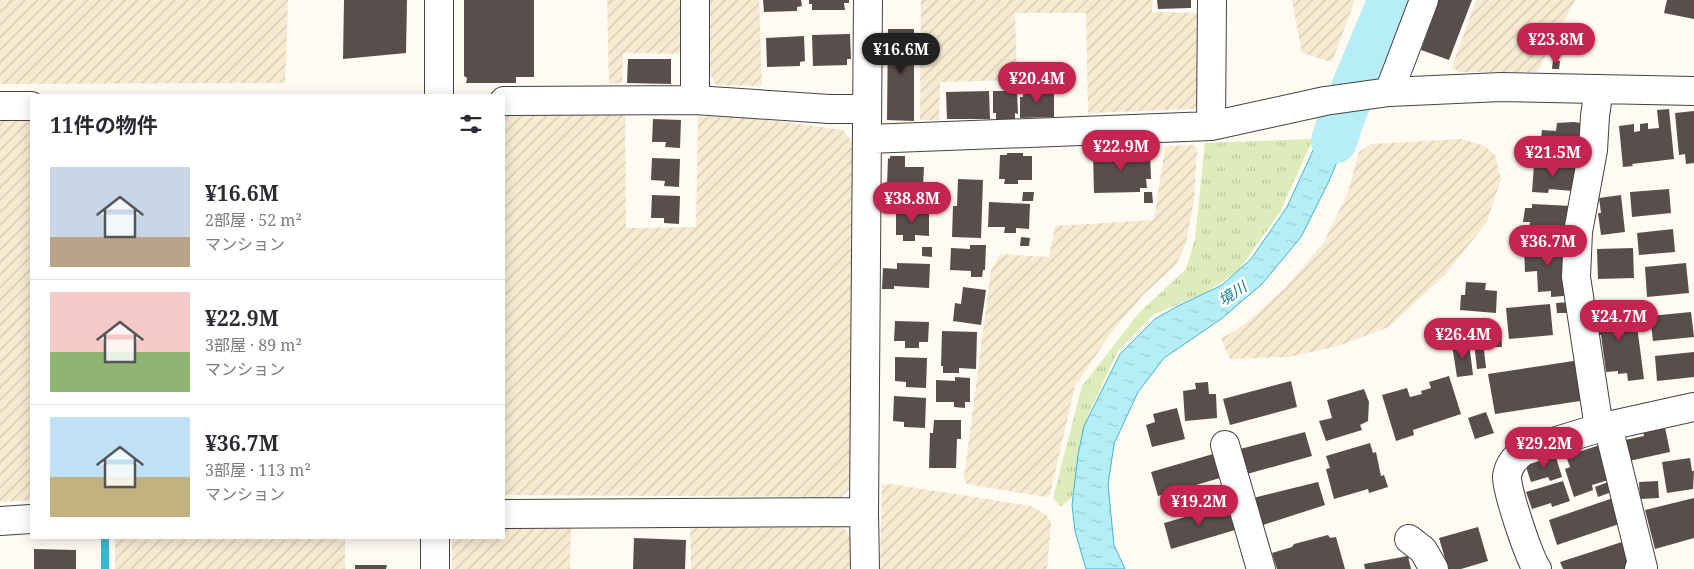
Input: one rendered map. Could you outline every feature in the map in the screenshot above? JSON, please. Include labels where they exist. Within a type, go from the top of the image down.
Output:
[{"type":"street","points":[[439,0],[439,94]]},
{"type":"street","points":[[695,0],[695,100]]},
{"type":"street","points":[[865,569],[868,0]]},
{"type":"street","points":[[1210,126],[1212,0]]},
{"type":"street","points":[[1382,93],[1424,0]]},
{"type":"street","points":[[868,139],[1210,126],[1325,101],[1382,93],[1501,88],[1694,91]]},
{"type":"street","points":[[1599,89],[1593,150],[1578,232],[1576,277],[1604,427],[1641,569]]},
{"type":"street","points":[[505,101],[695,100],[829,109],[867,109]]},
{"type":"street","points":[[0,106],[30,106]]},
{"type":"street","points":[[1533,568],[1508,489],[1507,477],[1511,463],[1516,456],[1524,451],[1604,427],[1694,407]]},
{"type":"street","points":[[1225,445],[1261,569]]},
{"type":"street","points":[[505,514],[864,512]]},
{"type":"street","points":[[0,521],[30,519]]},
{"type":"street","points":[[435,539],[435,569]]},
{"type":"street","points":[[1409,539],[1423,550],[1434,569]]},
{"type":"shaded area","points":[[0,0],[288,0],[285,83],[0,84]]},
{"type":"shaded area","points":[[607,0],[686,0],[688,54],[623,53],[622,83],[609,84]]},
{"type":"shaded area","points":[[708,0],[759,0],[762,86],[716,85],[710,74]]},
{"type":"shaded area","points":[[921,0],[1152,0],[1152,12],[1200,13],[1199,104],[1194,109],[1088,113],[1086,13],[1015,13],[1017,80],[940,82],[939,120],[920,120]]},
{"type":"shaded area","points":[[1292,0],[1355,0],[1332,62],[1302,53]]},
{"type":"shaded area","points":[[1476,0],[1575,0],[1537,72],[1459,72],[1452,67]]},
{"type":"shaded area","points":[[505,112],[625,113],[626,228],[696,227],[698,116],[762,119],[843,130],[857,149],[851,487],[841,497],[505,495]]},
{"type":"shaded area","points":[[0,120],[30,120],[30,500],[0,502]]},
{"type":"shaded area","points":[[1461,139],[1485,146],[1495,155],[1501,179],[1487,222],[1445,275],[1389,327],[1338,346],[1288,357],[1230,359],[1221,339],[1245,324],[1286,287],[1324,242],[1348,192],[1359,152],[1371,144]]},
{"type":"shaded area","points":[[1193,145],[1197,148],[1194,199],[1186,243],[1176,265],[1144,294],[1113,330],[1075,386],[1050,494],[1046,497],[967,484],[964,478],[991,270],[1000,254],[1049,257],[1055,226],[1154,220],[1165,148]]},
{"type":"shaded area","points":[[891,484],[1031,506],[1046,515],[1051,522],[1047,569],[880,569],[882,485]]},
{"type":"shaded area","points":[[505,524],[571,526],[570,569],[452,569],[452,539],[505,539]]},
{"type":"shaded area","points":[[690,524],[842,525],[850,536],[850,569],[691,569]]},
{"type":"shaded area","points":[[115,539],[345,539],[345,569],[115,569]]},
{"type":"green space","points":[[1313,139],[1280,212],[1238,271],[1205,293],[1153,315],[1118,351],[1088,415],[1073,496],[1061,507],[1053,498],[1082,386],[1140,312],[1186,269],[1195,239],[1205,143]]},
{"type":"water","points":[[1364,98],[1329,181],[1301,237],[1262,284],[1221,319],[1164,358],[1138,392],[1114,444],[1108,485],[1114,545],[1125,569],[1086,569],[1075,531],[1072,505],[1078,455],[1084,426],[1120,354],[1155,319],[1222,285],[1251,259],[1287,207],[1320,135],[1329,104]]},
{"type":"building","points":[[344,0],[407,0],[406,53],[343,59]]},
{"type":"building","points":[[464,0],[534,0],[534,77],[516,77],[516,83],[466,83],[467,78],[464,76]]},
{"type":"building","points":[[763,0],[801,0],[802,6],[797,7],[797,11],[764,12]]},
{"type":"building","points":[[809,0],[849,0],[849,3],[844,3],[845,10],[812,10],[812,4],[809,4]]},
{"type":"building","points":[[1157,0],[1191,0],[1191,8],[1158,9]]},
{"type":"building","points":[[1439,0],[1472,0],[1449,60],[1421,50]]},
{"type":"building","points":[[1667,0],[1694,0],[1694,19],[1664,13]]},
{"type":"building","points":[[888,29],[914,29],[914,121],[887,120]]},
{"type":"building","points":[[850,34],[851,59],[847,59],[847,65],[813,66],[812,35]]},
{"type":"building","points":[[804,36],[805,61],[800,62],[800,66],[767,67],[766,38]]},
{"type":"building","points":[[1571,36],[1580,37],[1579,52],[1570,51]]},
{"type":"building","points":[[628,59],[671,59],[671,84],[627,83]]},
{"type":"building","points":[[1553,60],[1560,61],[1559,69],[1552,69]]},
{"type":"building","points":[[1023,89],[1054,89],[1054,117],[1020,118],[1020,97],[1023,97]]},
{"type":"building","points":[[989,91],[990,119],[947,119],[946,92]]},
{"type":"building","points":[[993,91],[1017,91],[1018,114],[1015,113],[1015,119],[996,119],[996,113],[993,113]]},
{"type":"building","points":[[1669,109],[1674,159],[1632,164],[1633,166],[1623,167],[1619,126],[1634,124],[1634,132],[1640,131],[1640,124],[1648,123],[1648,129],[1659,128],[1657,110]]},
{"type":"building","points":[[1694,111],[1694,163],[1686,164],[1685,154],[1679,155],[1675,113]]},
{"type":"building","points":[[653,119],[681,120],[680,148],[665,147],[666,142],[652,142]]},
{"type":"building","points":[[1574,122],[1587,124],[1583,161],[1526,155],[1528,137],[1541,138],[1542,130],[1556,131],[1557,123]]},
{"type":"building","points":[[1150,152],[1151,179],[1146,179],[1147,188],[1140,188],[1140,192],[1094,193],[1093,153]]},
{"type":"building","points":[[1007,153],[1023,153],[1023,156],[1032,156],[1032,180],[1018,180],[1018,184],[1004,184],[1005,179],[999,179],[1000,155],[1007,155]]},
{"type":"building","points":[[890,156],[905,156],[905,167],[924,167],[923,187],[902,187],[902,193],[890,193],[890,185],[887,185],[888,158],[890,159]]},
{"type":"building","points":[[652,158],[680,159],[679,187],[664,186],[665,181],[651,180]]},
{"type":"building","points":[[1534,164],[1575,167],[1573,191],[1549,189],[1548,193],[1532,192]]},
{"type":"building","points":[[958,179],[983,180],[981,238],[952,237],[953,206],[957,206]]},
{"type":"building","points":[[1669,189],[1671,213],[1632,217],[1630,192]]},
{"type":"building","points":[[1023,192],[1034,192],[1033,201],[1022,201]]},
{"type":"building","points":[[1144,192],[1152,192],[1153,203],[1144,203]]},
{"type":"building","points":[[652,195],[680,196],[679,224],[664,223],[664,218],[651,218]]},
{"type":"building","points":[[1621,195],[1625,232],[1601,235],[1598,213],[1601,213],[1599,198]]},
{"type":"building","points":[[989,202],[1030,204],[1029,229],[1016,228],[1016,233],[1004,233],[1005,227],[988,227]]},
{"type":"building","points":[[1532,204],[1572,206],[1571,229],[1554,227],[1554,232],[1529,229],[1530,222],[1523,222],[1525,208],[1532,208]]},
{"type":"building","points":[[904,208],[918,209],[918,212],[929,212],[929,236],[915,235],[915,241],[903,241],[903,235],[896,235],[896,212],[904,212]]},
{"type":"building","points":[[1518,229],[1531,233],[1528,242],[1515,238]]},
{"type":"building","points":[[1673,229],[1675,252],[1639,255],[1637,233]]},
{"type":"building","points":[[1021,237],[1030,238],[1029,246],[1020,246]]},
{"type":"building","points":[[1563,243],[1571,243],[1566,267],[1562,268],[1564,296],[1551,297],[1551,291],[1538,292],[1537,271],[1525,272],[1524,248],[1563,245]]},
{"type":"building","points":[[970,245],[986,245],[985,270],[983,270],[982,277],[971,277],[971,271],[950,270],[951,248],[970,249]]},
{"type":"building","points":[[922,247],[932,247],[932,257],[922,256]]},
{"type":"building","points":[[1633,248],[1634,278],[1598,279],[1597,249]]},
{"type":"building","points":[[897,263],[930,264],[929,288],[894,286],[894,289],[882,289],[883,268],[897,269]]},
{"type":"building","points":[[1686,263],[1689,293],[1647,297],[1645,267]]},
{"type":"building","points":[[1466,282],[1486,283],[1485,290],[1497,291],[1496,313],[1460,310],[1461,295],[1465,295]]},
{"type":"building","points":[[963,287],[986,290],[981,325],[953,321],[955,303],[961,304]]},
{"type":"building","points":[[1571,302],[1571,313],[1557,313],[1556,303]]},
{"type":"building","points":[[1550,304],[1553,335],[1509,339],[1506,308]]},
{"type":"building","points":[[1629,308],[1629,313],[1635,312],[1635,321],[1625,322],[1626,327],[1637,326],[1644,379],[1628,381],[1627,373],[1618,374],[1618,371],[1606,372],[1601,335],[1594,335],[1591,312]]},
{"type":"building","points":[[1691,312],[1694,337],[1653,341],[1650,316]]},
{"type":"building","points":[[895,321],[929,322],[928,342],[919,342],[919,348],[905,348],[905,341],[894,341]]},
{"type":"building","points":[[1501,329],[1502,347],[1494,347],[1493,330]]},
{"type":"building","points":[[942,331],[977,332],[976,369],[959,368],[959,373],[943,373],[943,366],[941,366]]},
{"type":"building","points":[[1482,332],[1486,368],[1477,369],[1473,333]]},
{"type":"building","points":[[1469,343],[1473,375],[1457,377],[1452,345]]},
{"type":"building","points":[[1694,352],[1694,377],[1657,381],[1655,356]]},
{"type":"building","points":[[895,357],[927,358],[926,388],[906,387],[906,382],[895,381]]},
{"type":"building","points":[[1580,360],[1587,400],[1495,414],[1488,374]]},
{"type":"building","points":[[1449,376],[1461,414],[1413,430],[1414,435],[1396,441],[1382,395],[1407,388],[1410,397],[1422,394],[1421,391],[1431,388],[1429,382]]},
{"type":"building","points":[[955,377],[970,378],[970,402],[965,402],[965,408],[954,407],[954,402],[936,402],[936,380],[955,381]]},
{"type":"building","points":[[1291,381],[1297,407],[1230,425],[1223,399]]},
{"type":"building","points":[[1208,382],[1209,394],[1216,394],[1217,418],[1185,421],[1183,391],[1196,389],[1195,383]]},
{"type":"building","points":[[1364,389],[1369,402],[1368,421],[1360,425],[1362,430],[1326,441],[1319,421],[1332,418],[1327,400]]},
{"type":"building","points":[[894,396],[926,398],[925,428],[904,427],[904,422],[893,421]]},
{"type":"building","points":[[1177,408],[1185,439],[1152,447],[1146,425],[1155,422],[1153,414]]},
{"type":"building","points":[[1486,412],[1494,433],[1475,439],[1468,418]]},
{"type":"building","points":[[934,420],[961,420],[961,439],[957,439],[956,468],[929,468],[930,433],[933,433]]},
{"type":"building","points":[[1665,427],[1670,452],[1629,461],[1625,440],[1644,436],[1643,432]]},
{"type":"building","points":[[1305,432],[1312,456],[1247,474],[1240,449]]},
{"type":"building","points":[[1370,443],[1373,453],[1376,452],[1381,476],[1384,475],[1388,487],[1369,493],[1368,489],[1334,499],[1326,469],[1330,468],[1326,456]]},
{"type":"building","points":[[1603,444],[1615,478],[1592,485],[1593,490],[1574,497],[1565,469],[1570,467],[1566,456]]},
{"type":"building","points":[[1213,454],[1220,478],[1158,496],[1151,472]]},
{"type":"building","points":[[1555,454],[1562,477],[1550,481],[1548,477],[1531,482],[1525,464]]},
{"type":"building","points":[[1690,458],[1692,471],[1694,471],[1693,489],[1667,493],[1662,462]]},
{"type":"building","points":[[1613,480],[1617,490],[1598,497],[1595,487]]},
{"type":"building","points":[[1563,481],[1570,501],[1552,507],[1551,503],[1532,509],[1526,492]]},
{"type":"building","points":[[1658,481],[1659,498],[1640,499],[1639,482]]},
{"type":"building","points":[[1318,482],[1325,505],[1260,526],[1253,498]]},
{"type":"building","points":[[1613,498],[1622,523],[1557,545],[1549,520]]},
{"type":"building","points":[[1694,498],[1694,538],[1655,549],[1645,510]]},
{"type":"building","points":[[1228,505],[1235,530],[1171,549],[1164,523]]},
{"type":"building","points":[[1478,527],[1488,561],[1461,569],[1448,569],[1439,538]]},
{"type":"building","points":[[1328,535],[1330,538],[1336,537],[1345,569],[1277,569],[1272,553],[1292,547],[1294,544]]},
{"type":"building","points":[[634,538],[686,540],[685,569],[633,569]]},
{"type":"building","points":[[1625,541],[1633,566],[1624,569],[1563,569],[1560,562]]},
{"type":"building","points":[[34,549],[76,550],[76,569],[34,569]]},
{"type":"building","points":[[1408,556],[1411,569],[1365,569],[1364,564]]},
{"type":"building","points":[[355,565],[387,565],[386,569],[355,569]]},
{"type":"waterway","name":"境川","points":[[1334,141],[1341,119],[1391,0]]},
{"type":"waterway","points":[[105,539],[105,569]]}]
